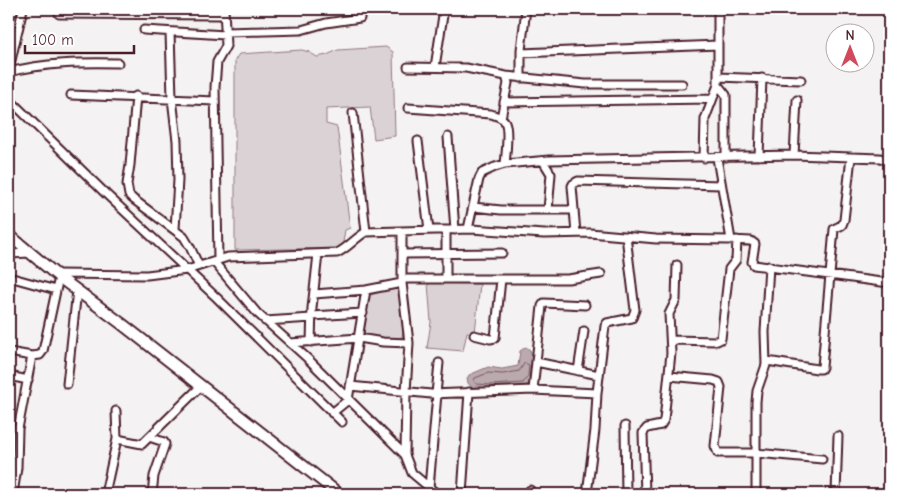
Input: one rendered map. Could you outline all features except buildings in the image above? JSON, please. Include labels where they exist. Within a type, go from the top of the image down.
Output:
[{"type":"main road","points":[[9,235],[57,275],[339,494]]},
{"type":"street","points":[[23,9],[9,70],[70,63],[118,63]]},
{"type":"street","points":[[144,30],[225,33],[301,30],[331,22],[355,20],[360,18],[360,9]]},
{"type":"street","points":[[435,67],[444,9]]},
{"type":"street","points":[[521,78],[521,54],[526,9]]},
{"type":"street","points":[[704,158],[705,119],[718,85],[718,9]]},
{"type":"street","points":[[59,14],[224,12],[226,46],[217,62],[215,101],[216,261],[265,321],[405,455]]},
{"type":"street","points":[[170,32],[172,98],[177,141],[178,180],[175,229]]},
{"type":"street","points":[[521,54],[718,45]]},
{"type":"street","points":[[408,67],[466,68],[506,76],[585,84],[682,84]]},
{"type":"street","points":[[502,118],[508,80],[506,76]]},
{"type":"street","points":[[718,76],[801,80]]},
{"type":"street","points":[[759,156],[762,78]]},
{"type":"street","points":[[718,85],[726,95],[726,157]]},
{"type":"street","points":[[71,95],[136,96],[215,101]]},
{"type":"street","points":[[136,96],[127,189],[133,199],[184,237],[199,266]]},
{"type":"street","points":[[9,99],[291,370],[342,422]]},
{"type":"street","points":[[504,102],[712,99]]},
{"type":"street","points":[[794,155],[797,100]]},
{"type":"street","points":[[408,108],[491,114],[502,118],[506,123],[505,164]]},
{"type":"street","points":[[353,113],[366,232]]},
{"type":"street","points":[[448,137],[455,230]]},
{"type":"street","points":[[418,141],[429,230]]},
{"type":"street","points":[[468,230],[482,173],[505,164],[609,158],[717,158],[794,155],[880,158],[889,161]]},
{"type":"street","points":[[767,361],[821,369],[834,229],[842,225],[844,220],[851,157]]},
{"type":"street","points":[[671,340],[717,341],[722,336],[729,268],[735,262],[734,240],[721,185],[717,158]]},
{"type":"street","points":[[544,161],[551,174],[548,210]]},
{"type":"street","points":[[576,233],[572,186],[578,181],[721,185]]},
{"type":"street","points":[[473,208],[574,210]]},
{"type":"street","points":[[446,230],[446,279]]},
{"type":"street","points":[[9,352],[32,356],[40,355],[44,351],[56,290],[57,275],[147,275],[187,270],[216,261],[245,256],[337,253],[343,250],[356,237],[366,232],[468,230],[544,234],[576,233],[656,239],[734,240],[754,242],[752,264],[889,283]]},
{"type":"street","points":[[402,231],[402,281],[409,343],[405,455],[412,473],[437,494]]},
{"type":"street","points":[[587,494],[604,331],[607,323],[632,318],[635,310],[626,236]]},
{"type":"street","points":[[9,254],[30,253]]},
{"type":"street","points":[[403,254],[502,253]]},
{"type":"street","points":[[311,342],[318,254]]},
{"type":"street","points":[[645,494],[643,433],[647,428],[663,423],[671,340],[669,314],[676,300],[677,265]]},
{"type":"street","points":[[756,494],[756,394],[767,361],[765,332],[769,266]]},
{"type":"street","points":[[314,294],[366,290],[402,281],[568,279],[601,274]]},
{"type":"street","points":[[9,277],[56,290]]},
{"type":"street","points":[[474,335],[490,339],[496,338],[502,279]]},
{"type":"street","points":[[67,384],[77,290]]},
{"type":"street","points":[[332,413],[348,400],[366,290]]},
{"type":"street","points":[[533,390],[542,306],[544,303],[585,305]]},
{"type":"street","points":[[265,321],[363,313]]},
{"type":"street","points":[[578,371],[584,330]]},
{"type":"street","points":[[290,343],[359,338],[383,342],[409,343]]},
{"type":"street","points":[[13,494],[17,468],[18,429],[32,356]]},
{"type":"street","points":[[536,362],[599,375]]},
{"type":"street","points":[[429,488],[439,363]]},
{"type":"street","points":[[9,376],[28,380]]},
{"type":"street","points":[[669,376],[719,382],[721,387],[716,451],[720,454],[755,453],[822,459]]},
{"type":"street","points":[[117,439],[140,444],[150,437],[201,386]]},
{"type":"street","points":[[350,386],[437,394],[533,390],[597,393]]},
{"type":"street","points":[[462,494],[469,392]]},
{"type":"street","points":[[105,494],[117,439],[116,411]]},
{"type":"street","points":[[625,426],[626,494]]},
{"type":"street","points":[[9,427],[18,429]]},
{"type":"street","points":[[836,494],[838,436]]},
{"type":"street","points":[[150,437],[165,444],[154,476],[152,494]]},
{"type":"shaded area","points":[[386,47],[393,52],[395,136],[374,139],[370,107],[326,109],[326,124],[337,127],[350,228],[345,230],[342,248],[235,250],[235,60],[239,54],[302,50],[317,57],[338,50]]},
{"type":"shaded area","points":[[428,283],[480,284],[475,333],[467,332],[463,351],[427,348],[431,322]]},
{"type":"shaded area","points":[[399,287],[402,337],[395,339],[365,336],[367,300],[370,295]]},
{"type":"water","points":[[526,347],[530,350],[534,360],[531,382],[526,386],[504,390],[487,390],[473,389],[468,383],[469,375],[488,367],[502,369],[518,366],[520,351]]}]
